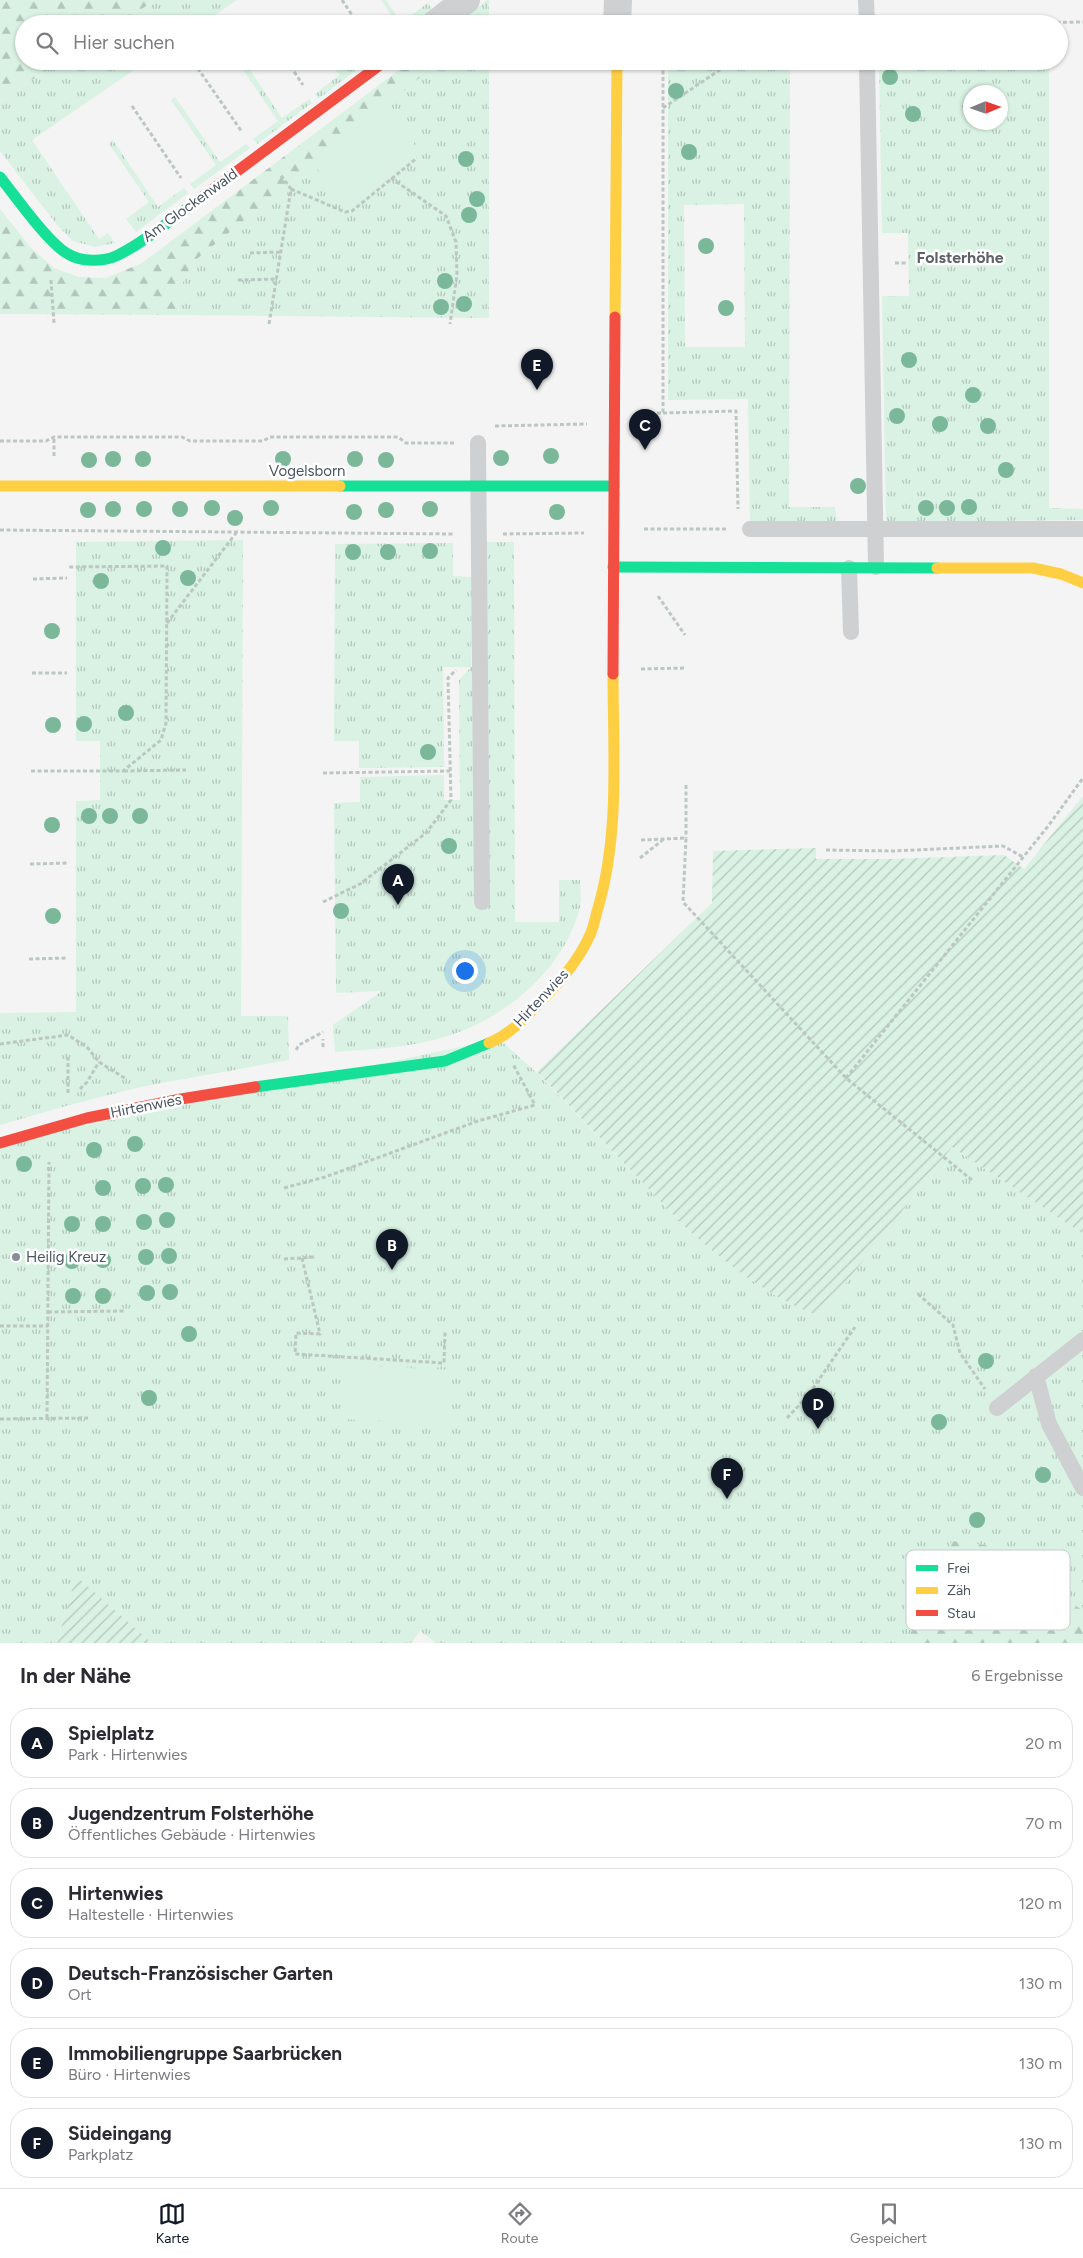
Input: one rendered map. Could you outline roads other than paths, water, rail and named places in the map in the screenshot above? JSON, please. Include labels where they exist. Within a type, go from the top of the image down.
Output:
[{"type":"street","points":[[447,15],[466,0]]},
{"type":"street","points":[[618,0],[618,15]]},
{"type":"street","name":"Am Glockenwald","points":[[0,177],[49,238],[67,254],[80,259],[96,260],[114,257],[131,248],[374,70]]},
{"type":"street","name":"Hirtenwies","points":[[0,1142],[95,1116],[181,1099],[286,1082],[445,1061],[498,1039],[520,1023],[555,987],[572,966],[590,936],[598,913],[612,840],[617,70]]},
{"type":"street","name":"Vogelsborn","points":[[0,486],[614,486]]},
{"type":"street","points":[[613,567],[1032,568],[1061,574],[1083,583]]},
{"type":"lane","points":[[866,0],[867,15]]},
{"type":"lane","points":[[867,70],[876,567]]},
{"type":"lane","points":[[478,443],[482,902]]},
{"type":"lane","points":[[744,529],[1083,529]]},
{"type":"lane","points":[[849,568],[851,632]]},
{"type":"lane","points":[[998,1408],[1083,1340]]},
{"type":"lane","points":[[1036,1376],[1048,1424],[1083,1488]]},
{"type":"place","name":"Immobiliengruppe Saarbrücken","points":[[537,390]]},
{"type":"place","name":"Hirtenwies","points":[[645,450]]},
{"type":"place","name":"Spielplatz","points":[[398,905]]},
{"type":"place","name":"Heilig Kreuz","points":[[16,1257]]},
{"type":"place","name":"Jugendzentrum Folsterhöhe","points":[[392,1270]]},
{"type":"place","name":"Deutsch-Französischer Garten","points":[[818,1429]]},
{"type":"place","name":"Südeingang","points":[[727,1499]]},
{"type":"district","name":"Folsterhöhe","points":[[960,257]]}]
